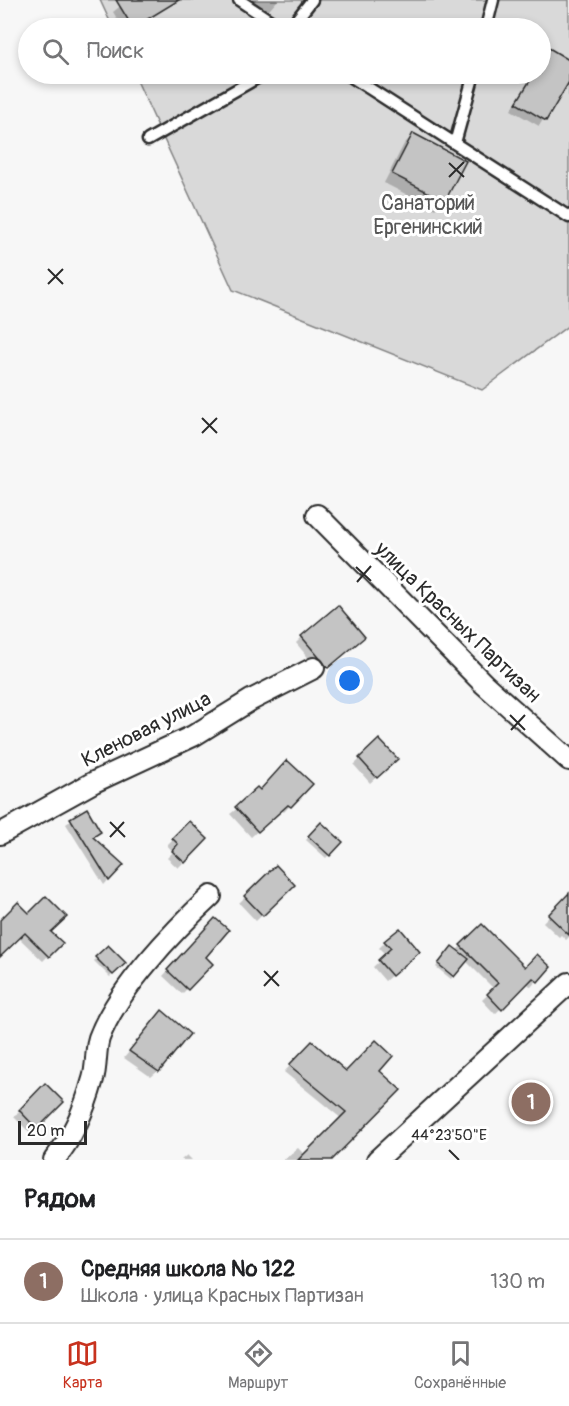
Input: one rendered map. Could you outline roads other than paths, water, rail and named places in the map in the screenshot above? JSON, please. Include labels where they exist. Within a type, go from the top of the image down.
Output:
[{"type":"street","name":"улица Красных Партизан","points":[[317,515],[484,684],[569,760]]},
{"type":"street","name":"Кленовая улица","points":[[0,834],[94,782],[194,736],[251,700],[314,668]]},
{"type":"street","points":[[54,1160],[70,1141],[93,1078],[99,1040],[118,1000],[188,917],[212,896]]},
{"type":"street","points":[[377,1160],[569,983]]},
{"type":"lane","points":[[238,0],[266,18]]},
{"type":"lane","points":[[298,18],[312,0]]},
{"type":"lane","points":[[488,18],[493,0]]},
{"type":"lane","points":[[148,140],[246,84]]},
{"type":"lane","points":[[363,84],[569,217]]},
{"type":"lane","points":[[455,143],[471,84]]},
{"type":"place","name":"Средняя школа № 122","points":[[531,1102]]},
{"type":"park label","name":"Санаторий Ергенинский","points":[[428,215]]}]
